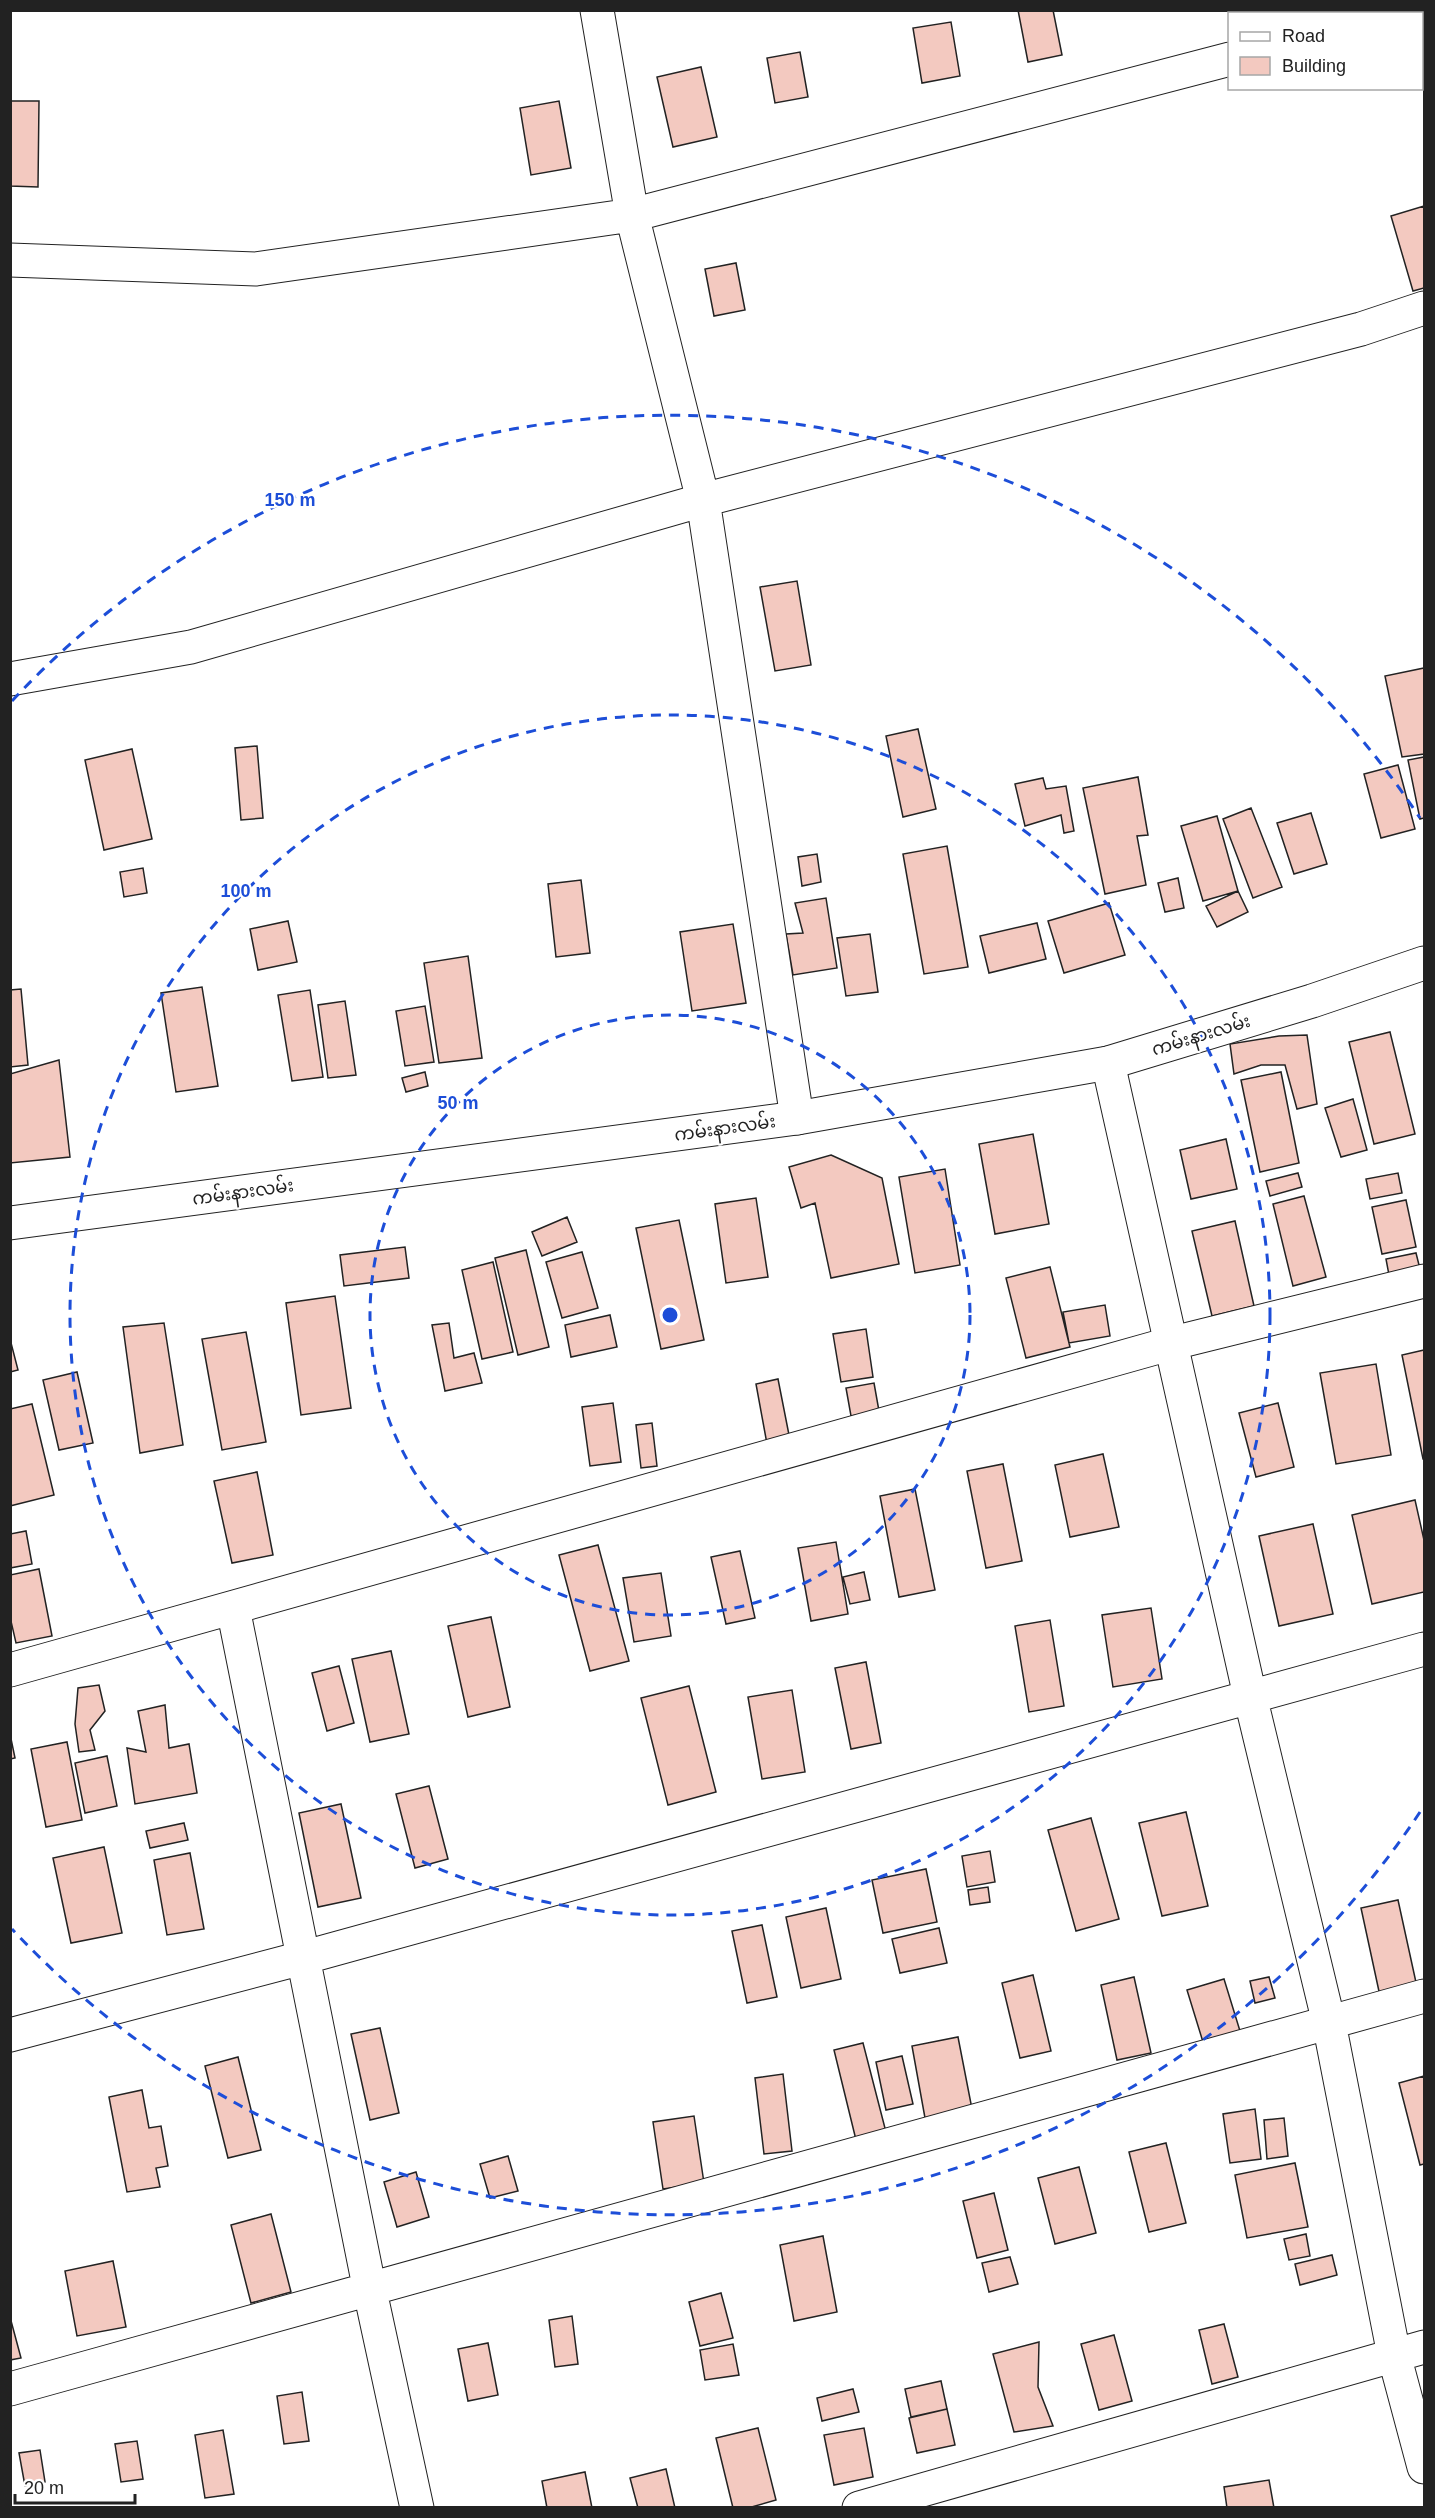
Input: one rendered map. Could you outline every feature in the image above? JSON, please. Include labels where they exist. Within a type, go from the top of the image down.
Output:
[{"type":"street","points":[[597,10],[632,215],[703,500],[797,1118]]},
{"type":"street","points":[[10,260],[256,269],[632,215],[1228,60]]},
{"type":"street","points":[[10,679],[191,647],[703,500],[1360,329],[1425,308]]},
{"type":"street","name":"ကမ်းနားလမ်း","points":[[10,1223],[797,1118],[1108,1063],[1312,1001],[1425,963]]},
{"type":"street","points":[[1108,1063],[1250,1696],[1409,2351],[1425,2467]]},
{"type":"street","points":[[10,1670],[1170,1344],[1425,1281]]},
{"type":"street","points":[[233,1608],[370,2291],[417,2508]]},
{"type":"street","points":[[10,2035],[303,1958],[1425,1648]]},
{"type":"street","points":[[10,2389],[370,2291],[1425,1996]]},
{"type":"street","points":[[858,2508],[1409,2351]]},
{"type":"building","points":[[1018,10],[1053,10],[1062,55],[1028,62]]},
{"type":"building","points":[[951,22],[960,76],[922,83],[913,28]]},
{"type":"building","points":[[800,52],[808,97],[775,103],[767,58]]},
{"type":"building","points":[[701,67],[717,137],[673,147],[657,77]]},
{"type":"building","points":[[10,101],[39,101],[38,187],[10,186]]},
{"type":"building","points":[[559,101],[571,168],[531,175],[520,108]]},
{"type":"building","points":[[1424,206],[1424,288],[1413,291],[1391,216]]},
{"type":"building","points":[[736,263],[745,310],[714,316],[705,269]]},
{"type":"building","points":[[797,581],[811,665],[775,671],[760,587]]},
{"type":"building","points":[[1424,668],[1424,754],[1402,757],[1385,676]]},
{"type":"building","points":[[918,729],[936,809],[903,817],[886,736]]},
{"type":"building","points":[[257,746],[263,818],[241,820],[235,748]]},
{"type":"building","points":[[132,749],[152,839],[104,850],[85,760]]},
{"type":"building","points":[[1424,757],[1424,818],[1420,819],[1408,760]]},
{"type":"building","points":[[1398,765],[1415,829],[1381,838],[1364,774]]},
{"type":"building","points":[[1138,777],[1148,835],[1137,836],[1146,885],[1105,894],[1083,788]]},
{"type":"building","points":[[1043,778],[1046,789],[1066,786],[1074,831],[1064,833],[1061,815],[1025,826],[1015,784]]},
{"type":"building","points":[[1251,808],[1282,887],[1253,898],[1223,819]]},
{"type":"building","points":[[1311,813],[1327,864],[1294,874],[1277,823]]},
{"type":"building","points":[[1217,816],[1238,891],[1203,901],[1181,826]]},
{"type":"building","points":[[947,846],[968,967],[924,974],[903,854]]},
{"type":"building","points":[[817,854],[821,882],[802,886],[798,857]]},
{"type":"building","points":[[143,868],[147,893],[124,897],[120,872]]},
{"type":"building","points":[[1178,878],[1184,908],[1165,912],[1158,883]]},
{"type":"building","points":[[581,880],[590,953],[556,957],[548,884]]},
{"type":"building","points":[[1238,891],[1248,912],[1217,927],[1206,906]]},
{"type":"building","points":[[826,898],[837,968],[793,975],[786,934],[803,933],[795,903]]},
{"type":"building","points":[[1109,903],[1125,955],[1064,973],[1048,921]]},
{"type":"building","points":[[288,921],[297,962],[258,970],[250,929]]},
{"type":"building","points":[[1037,923],[1046,959],[989,973],[980,936]]},
{"type":"building","points":[[733,924],[746,1003],[692,1011],[680,932]]},
{"type":"building","points":[[870,934],[878,992],[846,996],[837,938]]},
{"type":"building","points":[[468,956],[482,1058],[439,1063],[424,963]]},
{"type":"building","points":[[202,987],[218,1086],[176,1092],[161,993]]},
{"type":"building","points":[[21,989],[28,1065],[10,1067],[10,990]]},
{"type":"building","points":[[310,990],[323,1077],[292,1081],[278,995]]},
{"type":"building","points":[[345,1001],[356,1075],[328,1078],[318,1005]]},
{"type":"building","points":[[425,1006],[434,1062],[405,1066],[396,1011]]},
{"type":"building","points":[[1390,1032],[1415,1134],[1374,1144],[1349,1042]]},
{"type":"building","points":[[1307,1035],[1317,1104],[1297,1109],[1285,1065],[1261,1065],[1234,1074],[1230,1044],[1279,1036]]},
{"type":"building","points":[[59,1060],[70,1157],[10,1163],[10,1074]]},
{"type":"building","points":[[425,1072],[428,1086],[406,1092],[402,1078]]},
{"type":"building","points":[[1281,1072],[1299,1163],[1260,1172],[1241,1080]]},
{"type":"building","points":[[1353,1099],[1367,1150],[1341,1157],[1325,1108]]},
{"type":"building","points":[[1033,1134],[1049,1224],[995,1234],[979,1144]]},
{"type":"building","points":[[1226,1139],[1237,1189],[1191,1199],[1180,1150]]},
{"type":"building","points":[[831,1155],[882,1178],[899,1264],[831,1278],[815,1203],[801,1208],[789,1167]]},
{"type":"building","points":[[945,1169],[960,1265],[915,1273],[899,1177]]},
{"type":"building","points":[[1298,1173],[1302,1187],[1270,1196],[1266,1181]]},
{"type":"building","points":[[1398,1173],[1402,1193],[1370,1199],[1366,1179]]},
{"type":"building","points":[[1304,1196],[1326,1277],[1293,1286],[1273,1204]]},
{"type":"building","points":[[756,1198],[768,1277],[726,1283],[715,1204]]},
{"type":"building","points":[[1406,1200],[1416,1247],[1382,1254],[1372,1207]]},
{"type":"building","points":[[567,1217],[577,1242],[542,1256],[532,1232]]},
{"type":"building","points":[[679,1220],[704,1340],[661,1349],[636,1228]]},
{"type":"building","points":[[1235,1221],[1254,1306],[1212,1316],[1192,1231]]},
{"type":"building","points":[[405,1247],[409,1278],[344,1286],[340,1255]]},
{"type":"building","points":[[526,1250],[549,1347],[518,1355],[495,1258]]},
{"type":"building","points":[[582,1252],[598,1308],[562,1318],[546,1262]]},
{"type":"building","points":[[1416,1253],[1420,1269],[1389,1275],[1386,1259]]},
{"type":"building","points":[[493,1262],[513,1352],[482,1359],[462,1270]]},
{"type":"building","points":[[1050,1267],[1070,1347],[1026,1358],[1006,1278]]},
{"type":"building","points":[[335,1296],[351,1408],[301,1415],[286,1303]]},
{"type":"building","points":[[1105,1305],[1110,1336],[1069,1343],[1063,1312]]},
{"type":"building","points":[[610,1315],[617,1347],[571,1357],[565,1325]]},
{"type":"building","points":[[164,1323],[183,1445],[140,1453],[123,1327]]},
{"type":"building","points":[[449,1323],[454,1358],[474,1353],[482,1383],[445,1391],[432,1325]]},
{"type":"building","points":[[866,1329],[873,1377],[841,1382],[833,1334]]},
{"type":"building","points":[[246,1332],[266,1442],[222,1450],[202,1339]]},
{"type":"building","points":[[10,1339],[18,1370],[10,1372]]},
{"type":"building","points":[[1424,1350],[1424,1459],[1423,1459],[1402,1355]]},
{"type":"building","points":[[1376,1364],[1391,1455],[1336,1464],[1320,1373]]},
{"type":"building","points":[[77,1372],[93,1443],[59,1450],[43,1380]]},
{"type":"building","points":[[778,1379],[790,1440],[767,1444],[756,1384]]},
{"type":"building","points":[[874,1383],[879,1411],[851,1416],[846,1388]]},
{"type":"building","points":[[613,1403],[621,1462],[590,1466],[582,1407]]},
{"type":"building","points":[[1278,1403],[1294,1467],[1256,1477],[1239,1413]]},
{"type":"building","points":[[32,1404],[54,1495],[10,1506],[10,1409]]},
{"type":"building","points":[[652,1423],[657,1466],[641,1468],[636,1425]]},
{"type":"building","points":[[1103,1454],[1119,1527],[1070,1537],[1055,1465]]},
{"type":"building","points":[[1003,1464],[1022,1561],[986,1568],[967,1471]]},
{"type":"building","points":[[257,1472],[273,1555],[232,1563],[214,1481]]},
{"type":"building","points":[[915,1489],[935,1590],[899,1597],[880,1496]]},
{"type":"building","points":[[1415,1500],[1424,1540],[1424,1592],[1372,1604],[1352,1515]]},
{"type":"building","points":[[1313,1524],[1333,1614],[1279,1626],[1259,1536]]},
{"type":"building","points":[[26,1531],[32,1564],[10,1568],[10,1534]]},
{"type":"building","points":[[836,1542],[848,1614],[811,1621],[798,1548]]},
{"type":"building","points":[[598,1545],[629,1661],[590,1671],[559,1555]]},
{"type":"building","points":[[740,1551],[755,1618],[726,1624],[711,1557]]},
{"type":"building","points":[[39,1569],[52,1636],[16,1643],[10,1617],[10,1575]]},
{"type":"building","points":[[864,1572],[870,1600],[850,1604],[843,1577]]},
{"type":"building","points":[[661,1573],[671,1636],[634,1642],[623,1578]]},
{"type":"building","points":[[1151,1608],[1162,1679],[1113,1687],[1102,1615]]},
{"type":"building","points":[[491,1617],[510,1707],[468,1717],[448,1626]]},
{"type":"building","points":[[1050,1620],[1064,1706],[1029,1712],[1015,1626]]},
{"type":"building","points":[[391,1651],[409,1734],[370,1742],[352,1659]]},
{"type":"building","points":[[866,1662],[881,1743],[851,1749],[835,1668]]},
{"type":"building","points":[[339,1666],[354,1723],[327,1731],[312,1673]]},
{"type":"building","points":[[99,1685],[105,1711],[90,1730],[95,1750],[79,1752],[75,1724],[78,1688]]},
{"type":"building","points":[[689,1686],[716,1792],[668,1805],[641,1698]]},
{"type":"building","points":[[792,1690],[805,1772],[762,1779],[748,1697]]},
{"type":"building","points":[[165,1705],[169,1748],[189,1744],[197,1793],[135,1804],[127,1748],[146,1752],[138,1711]]},
{"type":"building","points":[[10,1734],[15,1758],[10,1759]]},
{"type":"building","points":[[67,1742],[82,1820],[46,1827],[31,1749]]},
{"type":"building","points":[[107,1756],[117,1806],[85,1813],[75,1763]]},
{"type":"building","points":[[429,1786],[448,1859],[415,1868],[396,1794]]},
{"type":"building","points":[[341,1804],[361,1898],[318,1907],[299,1813]]},
{"type":"building","points":[[1186,1812],[1208,1906],[1162,1916],[1139,1823]]},
{"type":"building","points":[[1091,1818],[1119,1919],[1076,1931],[1048,1830]]},
{"type":"building","points":[[184,1823],[188,1840],[150,1848],[146,1831]]},
{"type":"building","points":[[104,1847],[122,1933],[71,1943],[53,1858]]},
{"type":"building","points":[[990,1851],[995,1882],[967,1887],[962,1856]]},
{"type":"building","points":[[190,1853],[204,1929],[167,1935],[154,1860]]},
{"type":"building","points":[[926,1869],[937,1922],[883,1933],[872,1880]]},
{"type":"building","points":[[988,1887],[990,1902],[970,1905],[968,1890]]},
{"type":"building","points":[[1398,1900],[1417,1987],[1380,1996],[1361,1908]]},
{"type":"building","points":[[826,1908],[841,1979],[801,1988],[786,1917]]},
{"type":"building","points":[[762,1925],[777,1997],[747,2003],[732,1931]]},
{"type":"building","points":[[939,1928],[947,1963],[900,1973],[892,1939]]},
{"type":"building","points":[[1033,1975],[1051,2051],[1020,2058],[1002,1983]]},
{"type":"building","points":[[1134,1977],[1151,2053],[1117,2060],[1101,1985]]},
{"type":"building","points":[[1269,1977],[1275,1998],[1255,2003],[1250,1981]]},
{"type":"building","points":[[1224,1979],[1240,2031],[1203,2042],[1187,1990]]},
{"type":"building","points":[[380,2028],[399,2113],[370,2120],[351,2034]]},
{"type":"building","points":[[958,2037],[972,2109],[925,2118],[912,2046]]},
{"type":"building","points":[[863,2043],[887,2136],[857,2144],[834,2050]]},
{"type":"building","points":[[902,2056],[913,2104],[886,2110],[876,2062]]},
{"type":"building","points":[[238,2057],[261,2150],[228,2158],[205,2066]]},
{"type":"building","points":[[783,2074],[792,2151],[764,2154],[755,2078]]},
{"type":"building","points":[[1424,2076],[1424,2164],[1420,2165],[1399,2083]]},
{"type":"building","points":[[142,2090],[149,2128],[161,2126],[168,2166],[156,2168],[160,2187],[127,2192],[109,2097]]},
{"type":"building","points":[[1255,2109],[1261,2159],[1230,2163],[1223,2114]]},
{"type":"building","points":[[694,2116],[704,2183],[663,2189],[653,2122]]},
{"type":"building","points":[[1284,2118],[1288,2156],[1267,2159],[1264,2120]]},
{"type":"building","points":[[1166,2143],[1186,2223],[1149,2232],[1129,2152]]},
{"type":"building","points":[[508,2156],[518,2191],[490,2198],[480,2164]]},
{"type":"building","points":[[1295,2163],[1308,2227],[1247,2238],[1235,2175]]},
{"type":"building","points":[[1079,2167],[1096,2233],[1055,2244],[1038,2178]]},
{"type":"building","points":[[416,2172],[429,2217],[397,2227],[384,2182]]},
{"type":"building","points":[[994,2193],[1008,2250],[977,2258],[963,2201]]},
{"type":"building","points":[[271,2214],[291,2292],[251,2303],[231,2225]]},
{"type":"building","points":[[1306,2234],[1310,2256],[1289,2260],[1284,2239]]},
{"type":"building","points":[[823,2236],[837,2312],[794,2321],[780,2245]]},
{"type":"building","points":[[1332,2255],[1337,2275],[1300,2285],[1295,2264]]},
{"type":"building","points":[[1010,2257],[1018,2284],[989,2292],[982,2263]]},
{"type":"building","points":[[113,2261],[126,2327],[77,2336],[65,2271]]},
{"type":"building","points":[[721,2293],[733,2338],[700,2346],[689,2302]]},
{"type":"building","points":[[572,2316],[578,2364],[555,2367],[549,2320]]},
{"type":"building","points":[[10,2317],[21,2358],[10,2360]]},
{"type":"building","points":[[1224,2324],[1238,2377],[1212,2384],[1199,2330]]},
{"type":"building","points":[[1114,2335],[1132,2401],[1099,2410],[1081,2344]]},
{"type":"building","points":[[1039,2342],[1038,2387],[1053,2426],[1014,2432],[993,2354]]},
{"type":"building","points":[[488,2343],[498,2395],[468,2401],[458,2349]]},
{"type":"building","points":[[733,2344],[739,2375],[705,2380],[700,2350]]},
{"type":"building","points":[[941,2381],[947,2409],[911,2417],[905,2389]]},
{"type":"building","points":[[853,2389],[859,2412],[822,2421],[817,2398]]},
{"type":"building","points":[[302,2392],[309,2441],[284,2444],[277,2396]]},
{"type":"building","points":[[947,2409],[955,2445],[917,2453],[909,2418]]},
{"type":"building","points":[[758,2428],[776,2500],[748,2508],[733,2508],[716,2438]]},
{"type":"building","points":[[864,2428],[873,2477],[834,2485],[824,2435]]},
{"type":"building","points":[[223,2430],[234,2494],[205,2498],[195,2435]]},
{"type":"building","points":[[137,2441],[143,2479],[121,2482],[115,2444]]},
{"type":"building","points":[[40,2450],[45,2482],[25,2486],[19,2453]]},
{"type":"building","points":[[666,2469],[675,2508],[638,2508],[630,2478]]},
{"type":"building","points":[[585,2472],[592,2508],[547,2508],[542,2481]]},
{"type":"building","points":[[1269,2480],[1274,2508],[1227,2508],[1224,2487]]}]
